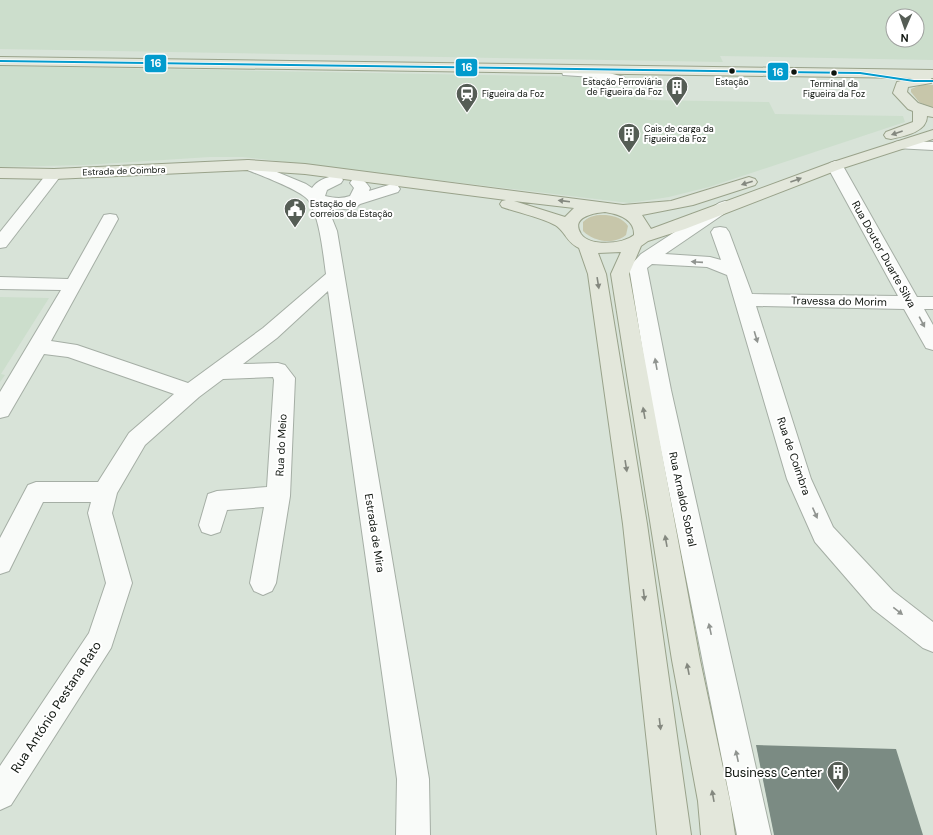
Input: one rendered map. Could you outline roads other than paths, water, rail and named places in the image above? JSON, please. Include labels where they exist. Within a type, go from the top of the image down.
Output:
[{"type":"main road","points":[[0,54],[427,66]]},
{"type":"main road","points":[[0,61],[860,73],[932,79]]},
{"type":"main road","points":[[860,73],[914,81]]},
{"type":"main road","points":[[248,165],[300,176],[335,180],[356,179],[641,211],[675,205],[710,195],[909,129],[920,122],[926,111],[904,99],[900,89],[885,81],[860,73]]},
{"type":"main road","points":[[900,89],[906,82],[932,79]]},
{"type":"main road","points":[[725,206],[835,166],[933,134]]},
{"type":"main road","points":[[248,165],[305,169],[356,179],[392,189],[510,204],[560,221],[570,227]]},
{"type":"main road","name":"Estrada de Coimbra","points":[[0,173],[54,174],[248,165]]},
{"type":"main road","points":[[602,207],[592,208],[576,214],[571,221],[570,227],[573,236],[588,245],[612,249],[641,246]]},
{"type":"main road","points":[[624,210],[639,222],[642,228],[641,246],[620,274],[686,660],[714,801],[718,835]]},
{"type":"main road","points":[[588,245],[597,274],[634,517],[674,835]]},
{"type":"street","points":[[427,66],[454,70],[594,73],[619,80]]},
{"type":"street","points":[[900,145],[933,146]]},
{"type":"street","points":[[248,165],[300,187],[316,198],[326,201],[342,203],[354,201],[392,189]]},
{"type":"street","name":"Rua Doutor Duarte Silva","points":[[835,166],[933,343]]},
{"type":"street","points":[[0,243],[54,174]]},
{"type":"street","points":[[328,232],[361,192],[362,188],[356,179]]},
{"type":"street","points":[[316,198],[320,187],[335,180]]},
{"type":"street","name":"Estrada de Mira","points":[[316,198],[328,232],[413,779],[413,835]]},
{"type":"street","points":[[641,246],[707,221],[725,206]]},
{"type":"street","points":[[0,410],[74,285],[110,219]]},
{"type":"street","name":"Rua de Coimbra","points":[[720,232],[745,300],[799,479],[824,534],[883,600],[933,639]]},
{"type":"street","points":[[641,246],[710,262],[735,272]]},
{"type":"street","name":"Rua Arnaldo Sobral","points":[[641,246],[638,267],[660,390],[754,835]]},
{"type":"street","name":"Rua António Pestana Rato","points":[[0,794],[101,638],[119,583],[100,513],[105,492],[137,439],[191,392],[270,333],[334,276]]},
{"type":"street","points":[[0,283],[74,285]]},
{"type":"street","name":"Travessa do Morim","points":[[745,300],[933,303]]},
{"type":"street","points":[[37,346],[70,350],[191,392]]},
{"type":"street","name":"Rua do Meio","points":[[217,372],[278,370],[284,378],[278,496],[263,582]]},
{"type":"street","points":[[0,563],[36,492],[105,492]]},
{"type":"street","points":[[211,525],[217,501],[278,496]]},
{"type":"place","name":"Estação","points":[[732,71]]},
{"type":"place","name":"Terminal da Figueira da Foz","points":[[834,73]]},
{"type":"place","name":"Estação Ferroviária de Figueira da Foz","points":[[677,106]]},
{"type":"place","name":"Figueira da Foz","points":[[467,114]]},
{"type":"place","name":"Cais de carga da Figueira da Foz","points":[[629,154]]},
{"type":"place","name":"Estação de correios da Estação","points":[[295,228]]},
{"type":"place","name":"Business Center","points":[[838,792]]}]
